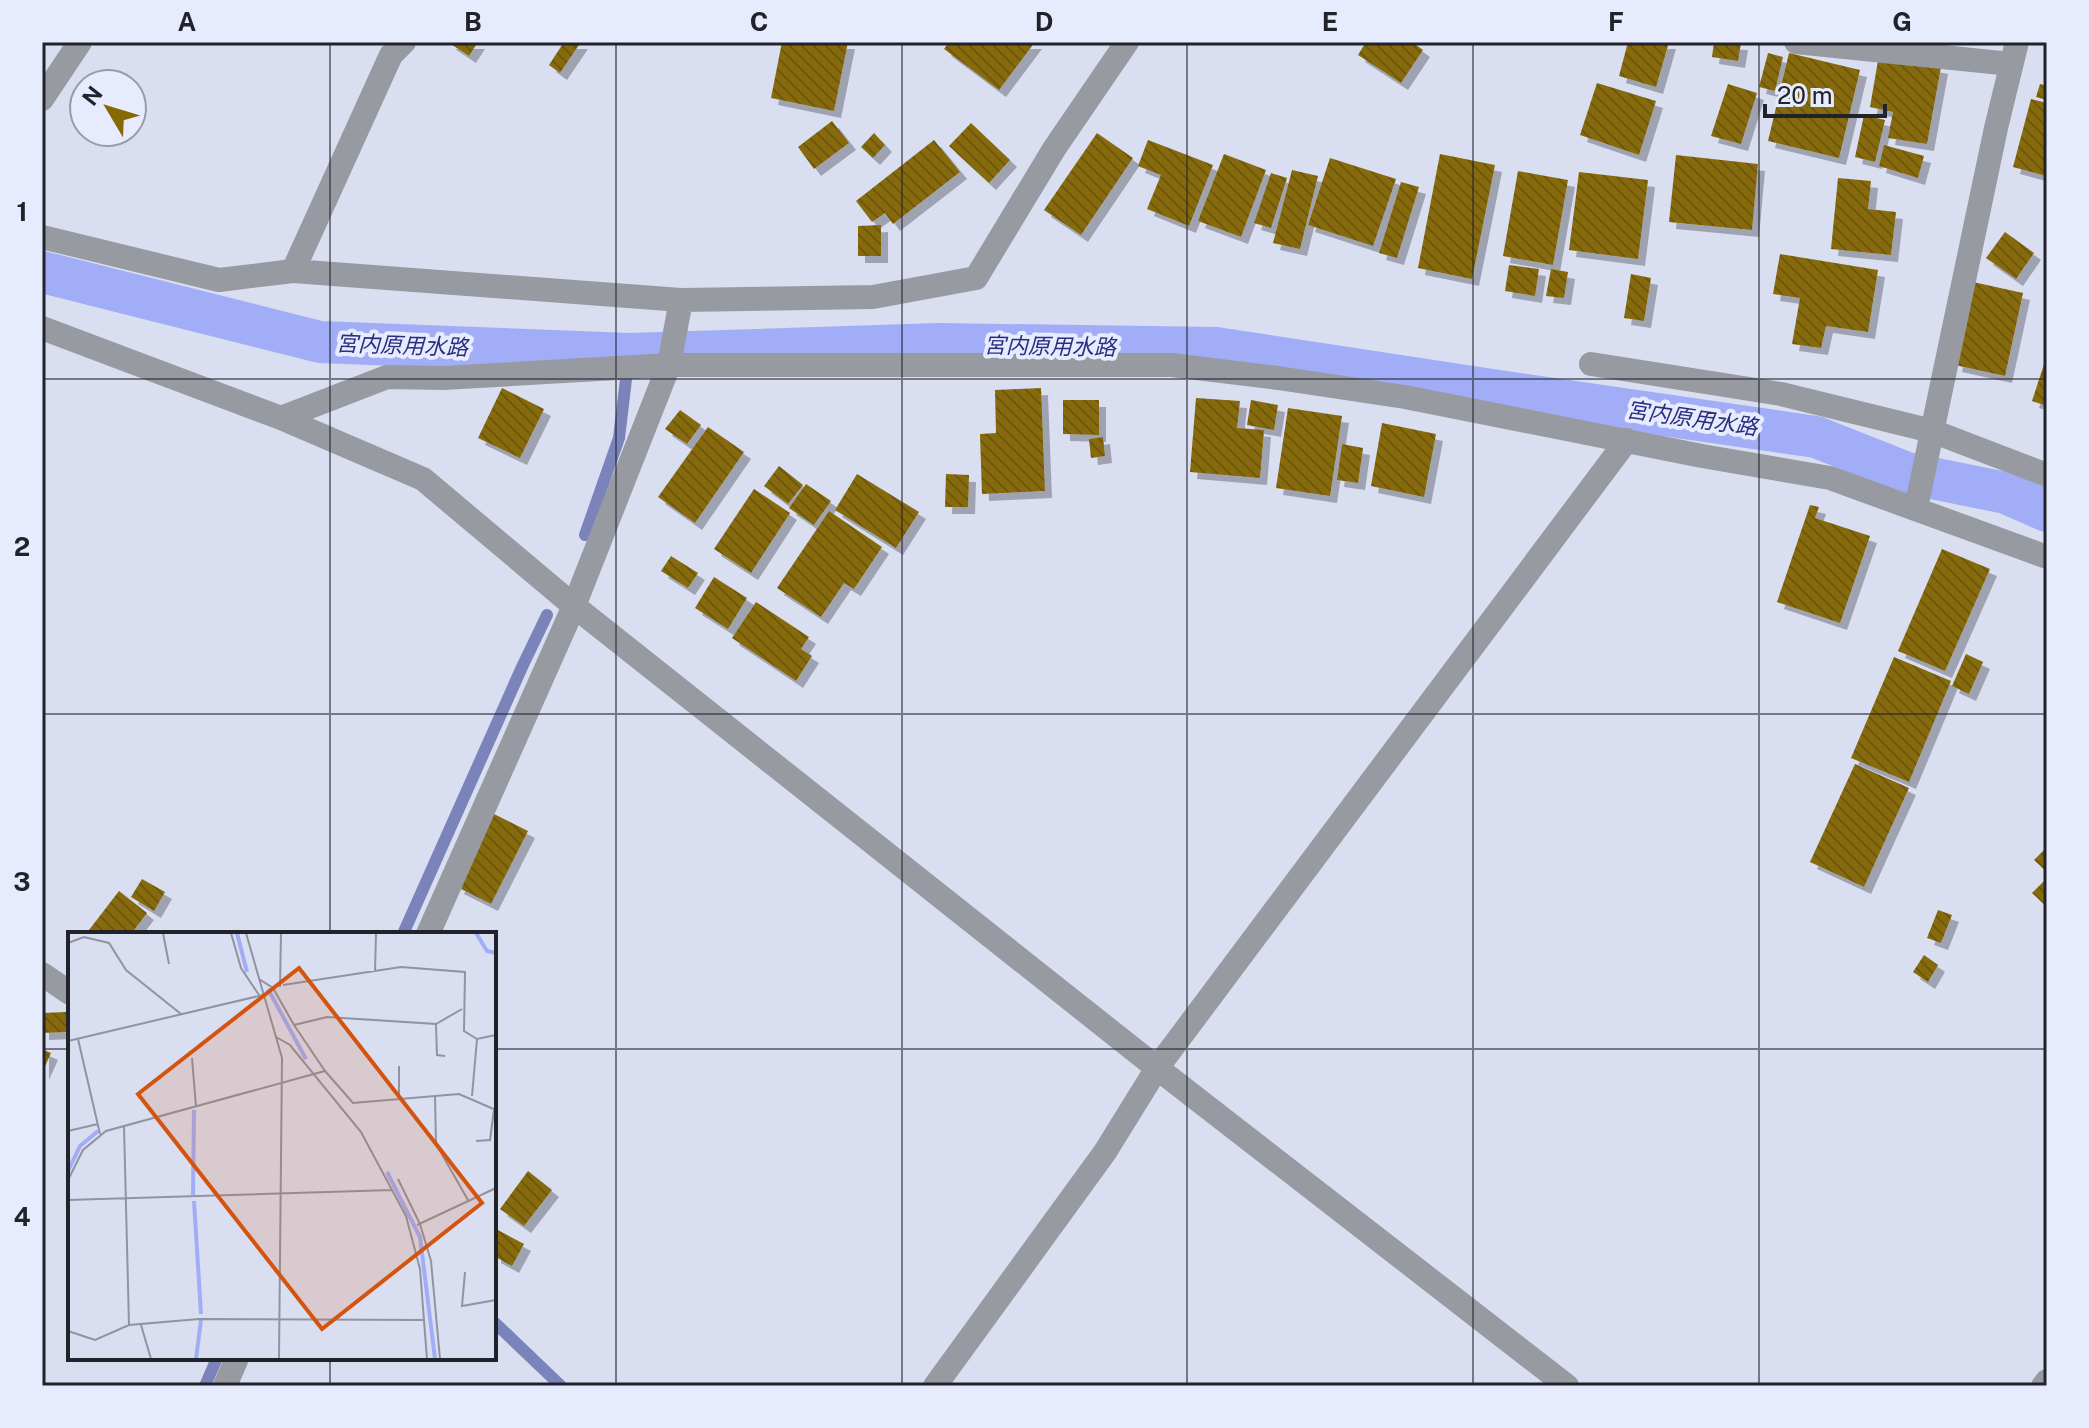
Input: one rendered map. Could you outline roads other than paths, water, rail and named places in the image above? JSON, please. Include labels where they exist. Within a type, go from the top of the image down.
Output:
[{"type":"street","points":[[42,99],[80,42]]},
{"type":"street","points":[[293,271],[391,55],[404,42]]},
{"type":"street","points":[[42,237],[219,280],[293,271],[681,302],[873,297],[976,278],[1054,149],[1127,42]]},
{"type":"street","points":[[1796,42],[2014,53],[1916,506]]},
{"type":"street","points":[[429,932],[574,606],[662,366],[681,302]]},
{"type":"street","points":[[42,328],[281,418],[423,479],[574,606],[1157,1068],[1567,1386]]},
{"type":"street","points":[[1591,364],[1781,394],[1932,432],[2047,475]]},
{"type":"street","points":[[281,418],[387,377],[443,378],[662,366],[1172,365],[1405,397],[1830,478],[1916,506],[2047,557]]},
{"type":"street","points":[[935,1386],[1105,1152],[1157,1068],[1627,440]]},
{"type":"street","points":[[42,974],[68,992]]},
{"type":"street","points":[[225,1386],[236,1360]]},
{"type":"street","points":[[2043,1386],[2047,1381]]},
{"type":"waterway","name":"宮内原用水路","points":[[42,272],[320,342],[629,354],[939,344],[1216,348],[1816,437],[1907,473],[2006,493],[2047,511]]},
{"type":"waterway","points":[[585,535],[619,438],[629,354]]},
{"type":"waterway","points":[[404,932],[547,615]]},
{"type":"waterway","points":[[496,1324],[561,1386]]},
{"type":"waterway","points":[[205,1386],[216,1360]]}]
